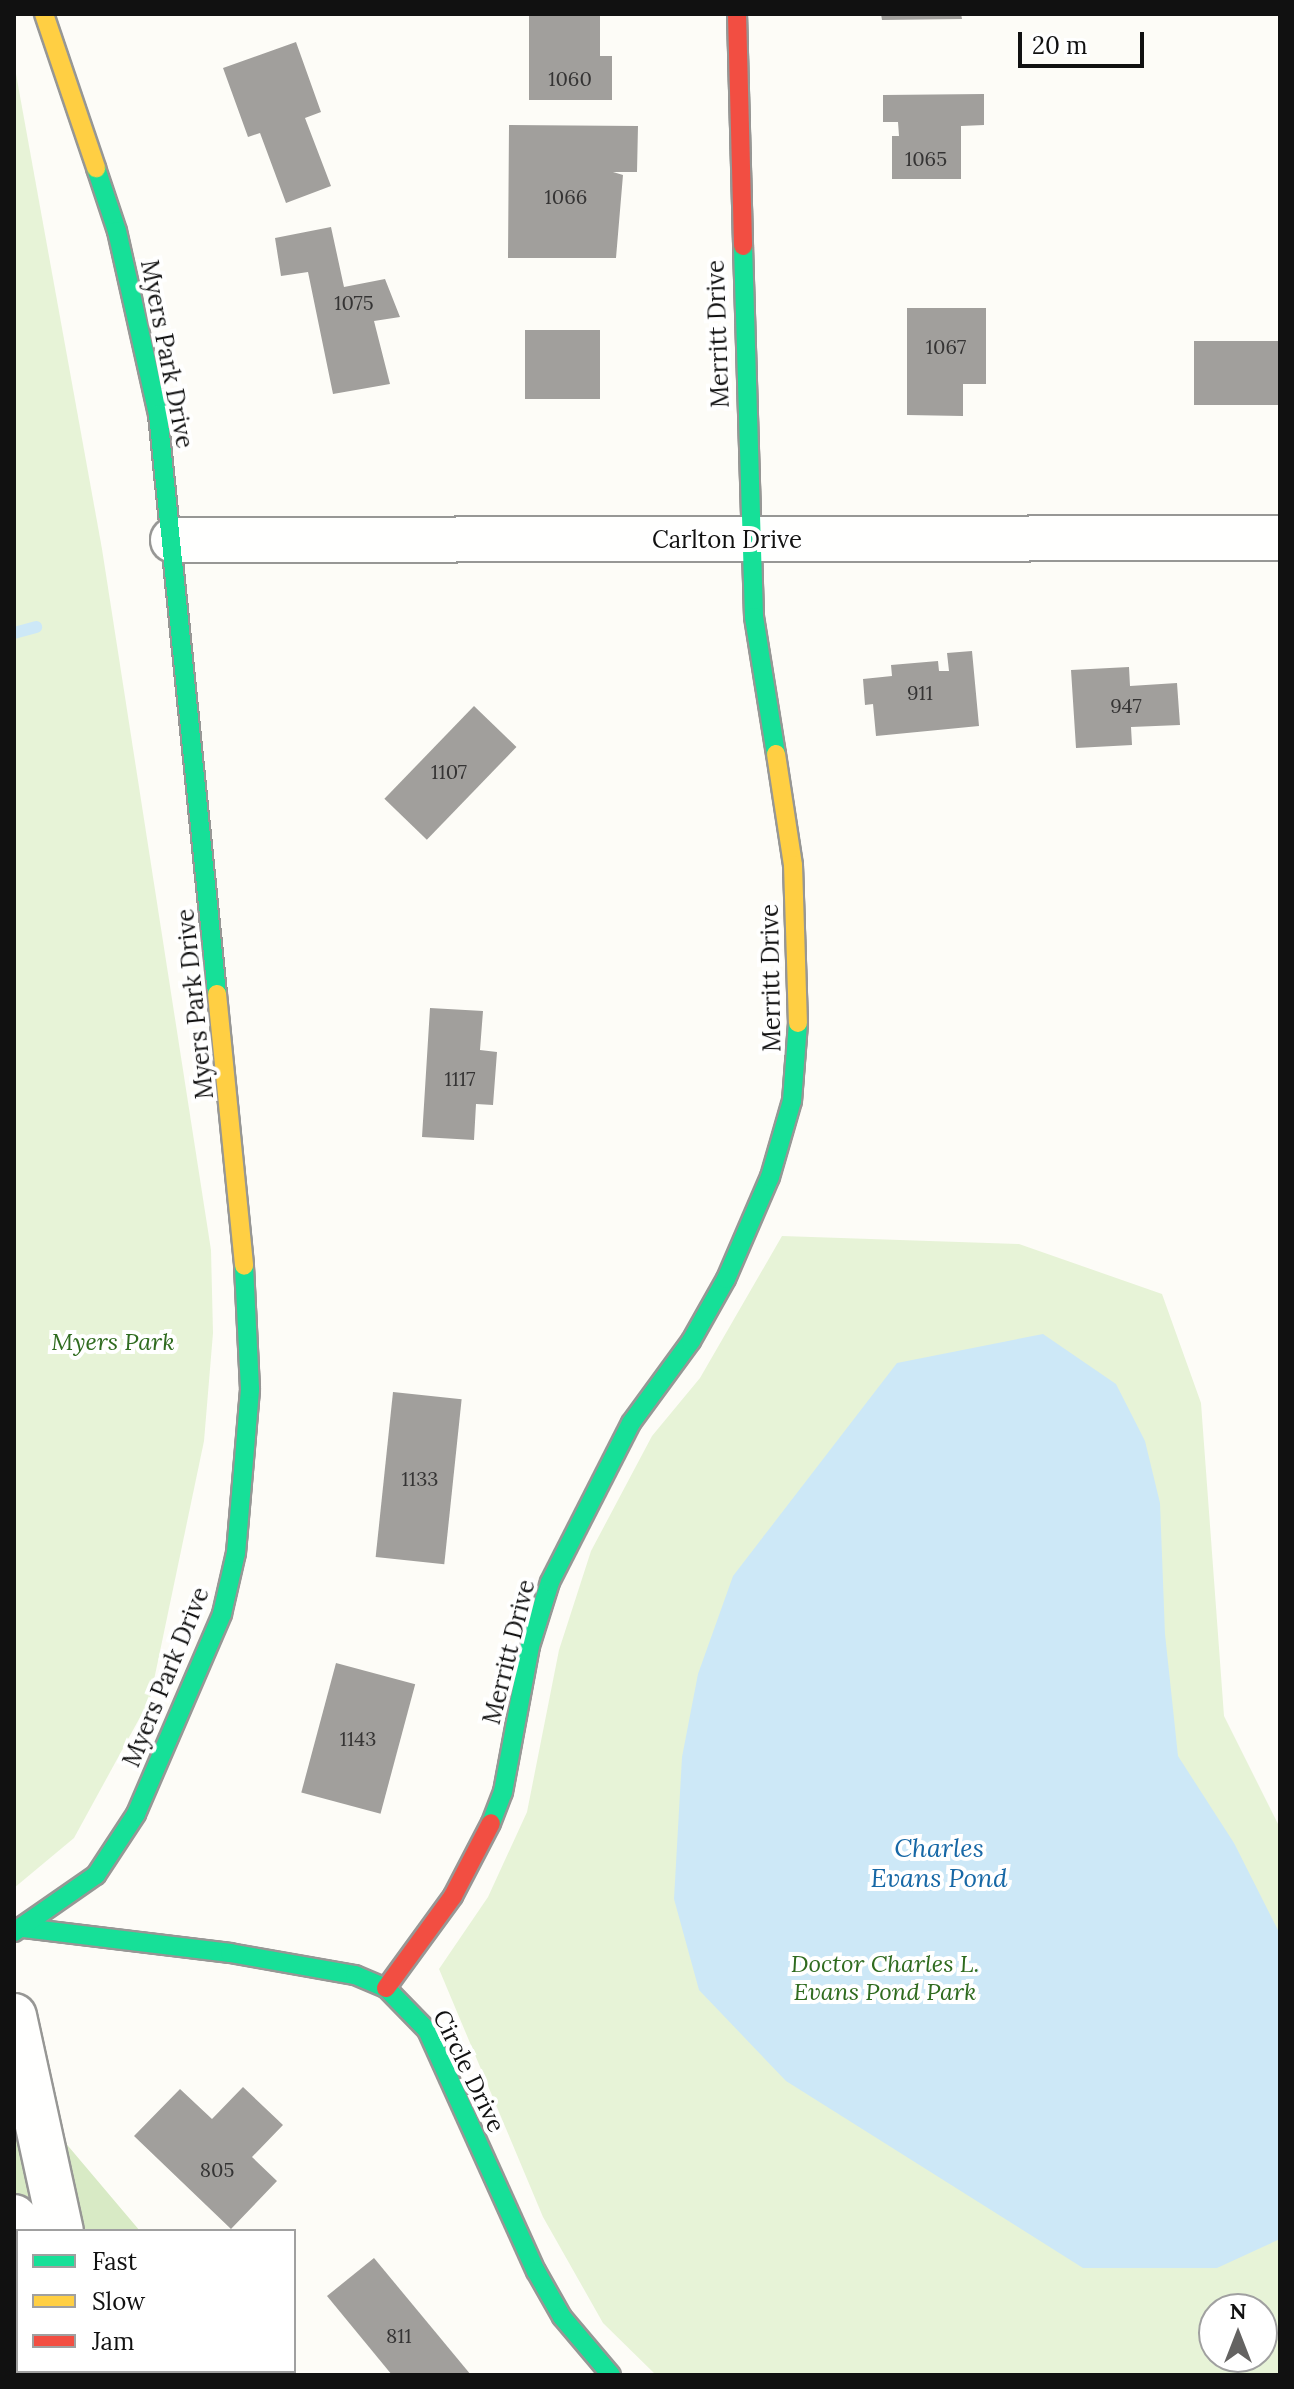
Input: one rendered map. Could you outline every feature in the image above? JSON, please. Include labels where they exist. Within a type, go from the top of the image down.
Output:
[{"type":"street","name":"Myers Park Drive","points":[[19,1930],[96,1875],[136,1814],[222,1614],[238,1539],[250,1389],[244,1255],[173,540],[144,337],[117,231],[44,14]]},
{"type":"street","name":"Merritt Drive","points":[[386,1988],[453,1896],[485,1838],[503,1792],[530,1646],[550,1582],[631,1423],[691,1341],[726,1279],[770,1177],[792,1101],[799,1040],[793,865],[754,617],[750,541],[740,328],[737,14]]},
{"type":"street","name":"Carlton Drive","points":[[173,540],[1280,538]]},
{"type":"street","name":"Circle Drive","points":[[19,1930],[230,1953],[355,1975],[386,1988],[427,2030],[536,2271],[562,2317],[611,2375]]},
{"type":"street","points":[[14,2016],[61,2229]]},
{"type":"green space","name":"Myers Park","points":[[14,63],[102,549],[211,1250],[213,1333],[204,1441],[150,1699],[74,1838],[14,1888]]},
{"type":"green space","name":"Doctor Charles L. Evans Pond Park","points":[[782,1236],[1019,1244],[1162,1294],[1201,1403],[1224,1716],[1280,1828],[1280,2375],[656,2375],[603,2323],[543,2217],[439,1969],[488,1897],[527,1812],[559,1650],[591,1551],[652,1436],[700,1378]]},
{"type":"green space","points":[[14,2082],[138,2229],[16,2229],[16,2373],[290,2375],[14,2375]]},
{"type":"water","name":"Charles Evans Pond","points":[[1043,1334],[1116,1384],[1145,1441],[1160,1503],[1165,1634],[1178,1756],[1234,1843],[1280,1934],[1280,2239],[1217,2268],[1083,2268],[786,2081],[699,1990],[674,1899],[682,1757],[698,1674],[733,1576],[897,1363]]},
{"type":"building","points":[[529,14],[600,14],[600,56],[612,56],[612,100],[529,100]]},
{"type":"building","points":[[881,14],[961,14],[962,19],[882,20]]},
{"type":"building","points":[[296,42],[321,112],[305,118],[331,186],[286,203],[260,133],[248,137],[223,68]]},
{"type":"building","points":[[984,94],[984,125],[961,126],[961,179],[892,179],[892,136],[899,136],[898,122],[883,122],[883,95]]},
{"type":"building","points":[[509,125],[638,126],[637,172],[613,172],[623,175],[616,258],[508,258]]},
{"type":"building","points":[[331,227],[344,287],[385,279],[400,317],[374,321],[390,384],[333,394],[308,272],[281,276],[275,238]]},
{"type":"building","points":[[907,308],[986,308],[986,384],[963,384],[963,416],[907,415]]},
{"type":"building","points":[[525,330],[600,330],[600,399],[525,399]]},
{"type":"building","points":[[1194,341],[1280,341],[1280,405],[1194,405]]},
{"type":"building","points":[[972,651],[979,726],[876,736],[873,704],[865,705],[863,679],[892,676],[891,665],[938,661],[939,671],[949,671],[947,653]]},
{"type":"building","points":[[1129,667],[1130,686],[1177,683],[1180,725],[1131,727],[1132,745],[1076,748],[1071,670]]},
{"type":"building","points":[[474,706],[516,747],[427,840],[384,799]]},
{"type":"building","points":[[430,1008],[483,1011],[480,1050],[497,1052],[493,1105],[476,1104],[474,1140],[422,1137]]},
{"type":"building","points":[[393,1392],[462,1399],[444,1564],[376,1557]]},
{"type":"building","points":[[336,1663],[415,1684],[381,1814],[301,1792]]},
{"type":"building","points":[[243,2087],[283,2125],[252,2157],[277,2181],[231,2229],[134,2136],[180,2089],[212,2119]]},
{"type":"building","points":[[374,2258],[471,2375],[392,2375],[327,2296]]},
{"type":"waterway","points":[[14,633],[36,627]]},
{"type":"traffic: fast","points":[[96,168],[117,231],[158,414],[217,994]]},
{"type":"traffic: fast","points":[[743,246],[754,617],[776,754]]},
{"type":"traffic: fast","points":[[491,1823],[503,1792],[530,1646],[550,1582],[631,1423],[691,1341],[726,1279],[770,1177],[792,1101],[798,1023]]},
{"type":"traffic: fast","points":[[14,1932],[96,1875],[136,1814],[222,1614],[236,1553],[250,1389],[244,1266]]},
{"type":"traffic: fast","points":[[24,1928],[230,1953],[355,1975],[386,1988],[427,2030],[536,2271],[562,2317],[611,2375]]},
{"type":"traffic: slow","points":[[44,14],[96,168]]},
{"type":"traffic: slow","points":[[776,754],[793,865],[798,1023]]},
{"type":"traffic: slow","points":[[217,994],[244,1266]]},
{"type":"traffic: jam","points":[[737,14],[743,246]]},
{"type":"traffic: jam","points":[[386,1988],[453,1896],[491,1823]]}]
